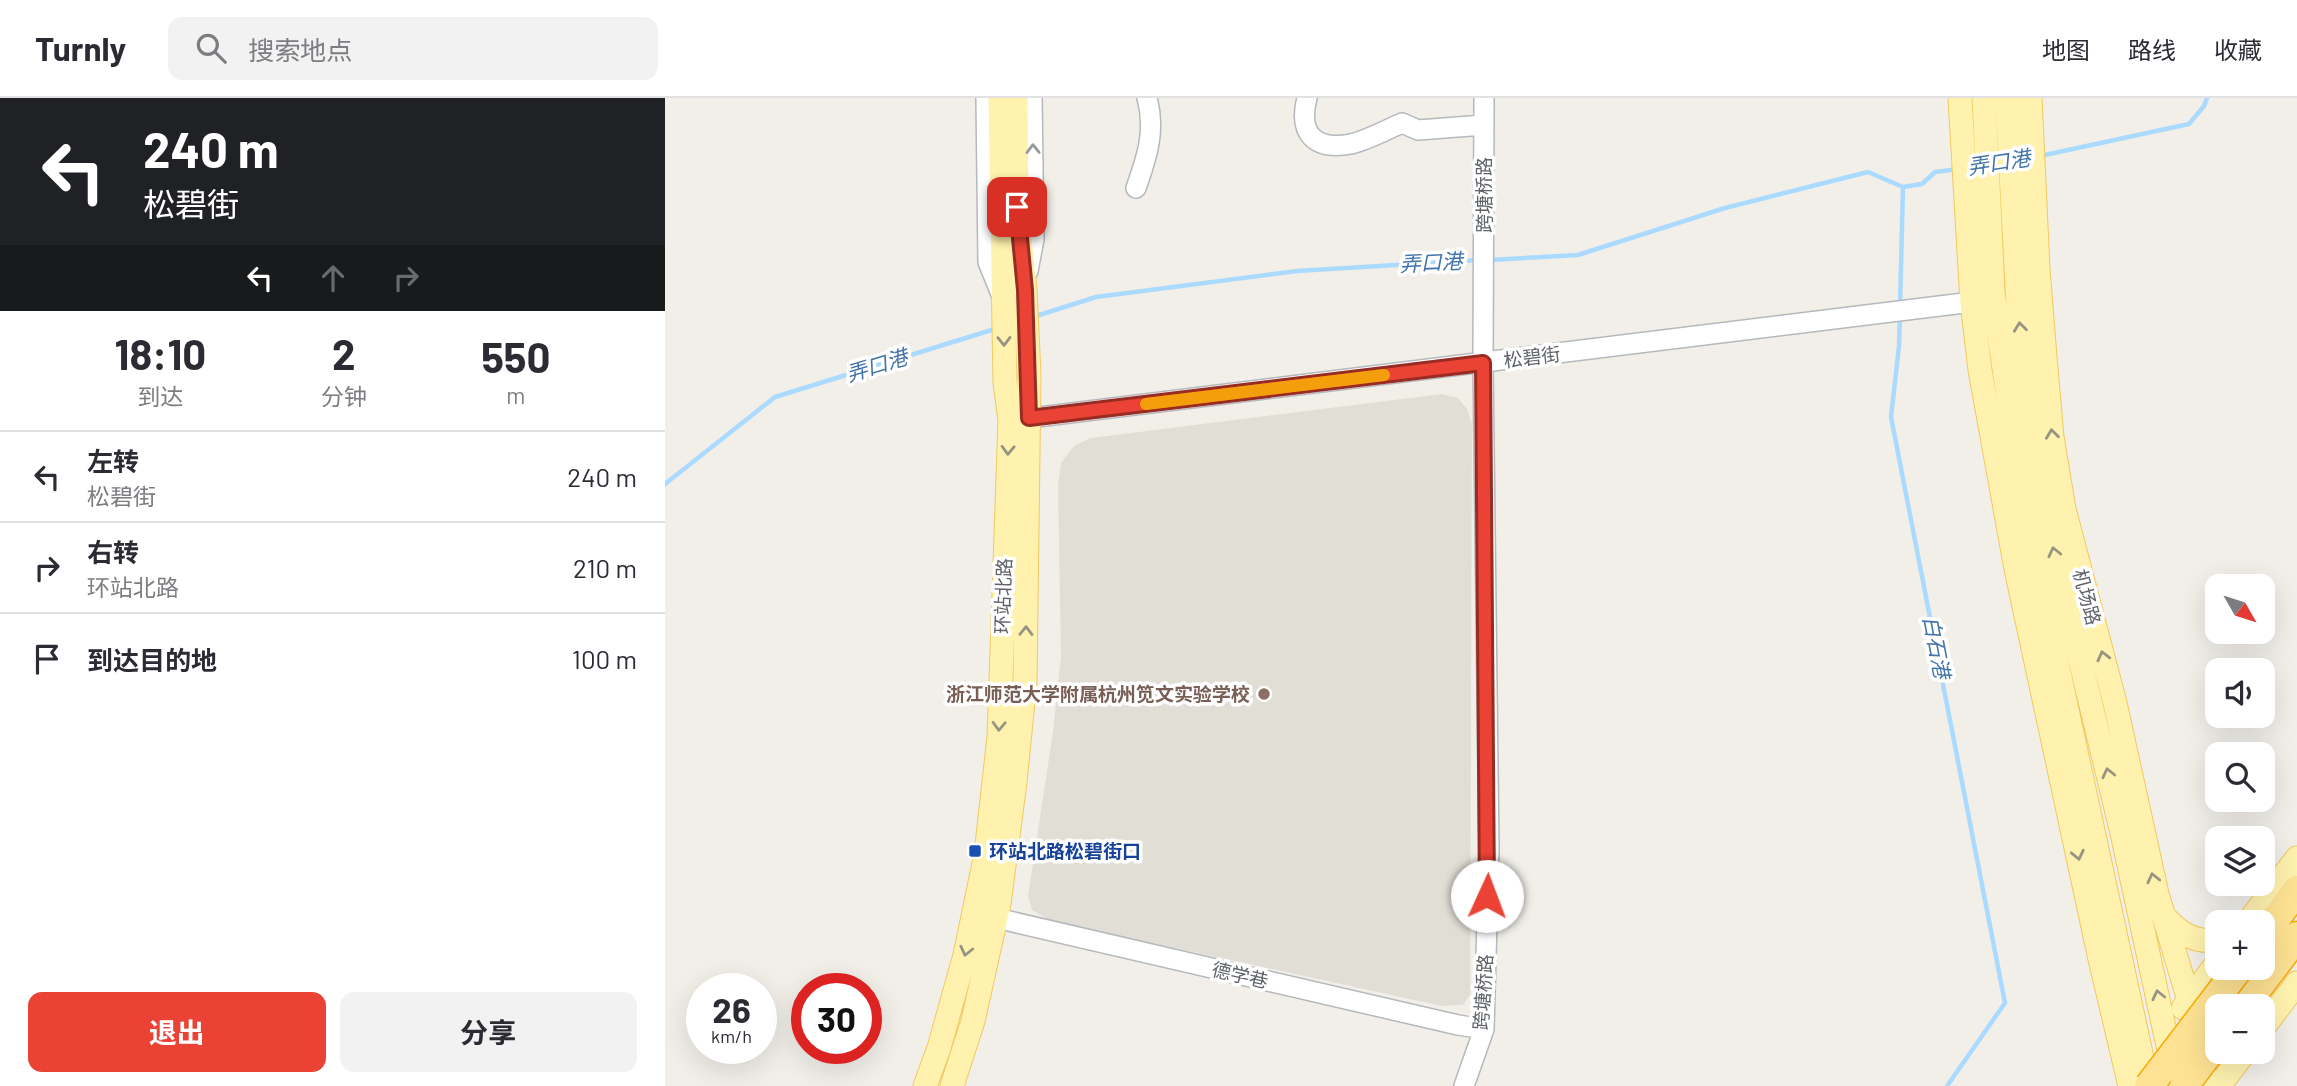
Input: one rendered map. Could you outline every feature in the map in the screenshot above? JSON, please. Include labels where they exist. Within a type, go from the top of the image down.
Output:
[{"type":"highway","points":[[2275,920],[2297,890]]},
{"type":"highway","points":[[2253,994],[2297,936]]},
{"type":"highway","points":[[2136,1084],[2228,980]]},
{"type":"highway","points":[[2184,1086],[2205,1058]]},
{"type":"main road","name":"环站北路","points":[[952,1086],[973,1021],[996,918],[1016,782],[1025,682],[1019,419],[1005,382],[1000,98]]},
{"type":"main road","name":"环站北路","points":[[925,1086],[939,1048],[965,956],[986,854],[999,737],[1019,419],[1029,375],[1017,207],[1016,98]]},
{"type":"main road","name":"机场路","points":[[1960,98],[1962,143],[1989,205],[2027,267],[2064,509],[2115,703],[2164,916],[2189,1000],[2207,1086]]},
{"type":"main road","name":"机场路","points":[[1984,98],[1993,293],[2008,403],[2056,709],[2100,960],[2136,1084]]},
{"type":"main road","name":"机场路","points":[[2007,98],[2021,131],[2035,201],[2027,267],[2018,305],[2031,416],[2052,544],[2122,834],[2166,1030],[2175,1086]]},
{"type":"main road","name":"机场路","points":[[2030,98],[2021,131],[1989,205],[1972,302],[1982,384],[2016,569],[2056,709],[2143,1058],[2136,1084]]},
{"type":"main road","points":[[2122,834],[2135,796]]},
{"type":"main road","points":[[2257,910],[2297,858]]},
{"type":"main road","points":[[2164,916],[2178,932],[2193,939],[2205,940]]},
{"type":"main road","points":[[2143,1058],[2205,979]]},
{"type":"main road","points":[[2275,1012],[2297,983]]},
{"type":"main road","points":[[2220,1086],[2236,1064]]},
{"type":"street","points":[[986,98],[988,262],[1003,300]]},
{"type":"street","points":[[1025,290],[1034,239],[1032,98]]},
{"type":"street","points":[[1136,188],[1152,132],[1147,98]]},
{"type":"street","points":[[1307,98],[1302,116],[1307,132],[1316,140],[1337,146],[1353,144],[1402,123],[1418,130],[1484,125]]},
{"type":"street","name":"跨塘桥路","points":[[1464,1086],[1485,1029],[1489,849],[1483,363],[1485,98]]},
{"type":"street","name":"松碧街","points":[[1019,419],[1972,302]]},
{"type":"street","name":"德学巷","points":[[996,918],[1158,957],[1485,1029]]},
{"type":"shaded area","name":"浙江师范大学附属杭州笕文实验学校","points":[[1442,394],[1458,398],[1467,409],[1472,425],[1470,995],[1463,1005],[1442,1006],[1051,921],[1032,910],[1028,896],[1053,732],[1061,656],[1058,485],[1061,463],[1074,446],[1091,438]]},
{"type":"waterway","name":"弄口港","points":[[2040,156],[2189,124],[2207,98]]},
{"type":"waterway","name":"弄口港","points":[[1490,260],[1578,255],[1725,208],[1868,172],[1903,187],[1922,184],[1935,172],[1959,169]]},
{"type":"waterway","name":"白石港","points":[[1900,306],[1903,187]]},
{"type":"waterway","name":"弄口港","points":[[1033,317],[1096,297],[1297,271],[1478,260]]},
{"type":"waterway","name":"白石港","points":[[1900,315],[1891,417],[2005,1003],[1947,1086]]},
{"type":"waterway","name":"弄口港","points":[[665,484],[775,397],[998,328]]},
{"type":"slow traffic","points":[[1146,404],[1384,375]]},
{"type":"place","name":"浙江师范大学附属杭州笕文实验学校","points":[[1264,694]]},
{"type":"place","name":"环站北路松碧街口","points":[[975,851]]},
{"type":"route","points":[[1017,207],[1025,290],[1029,418],[1483,363],[1489,849],[1487,896]]}]
